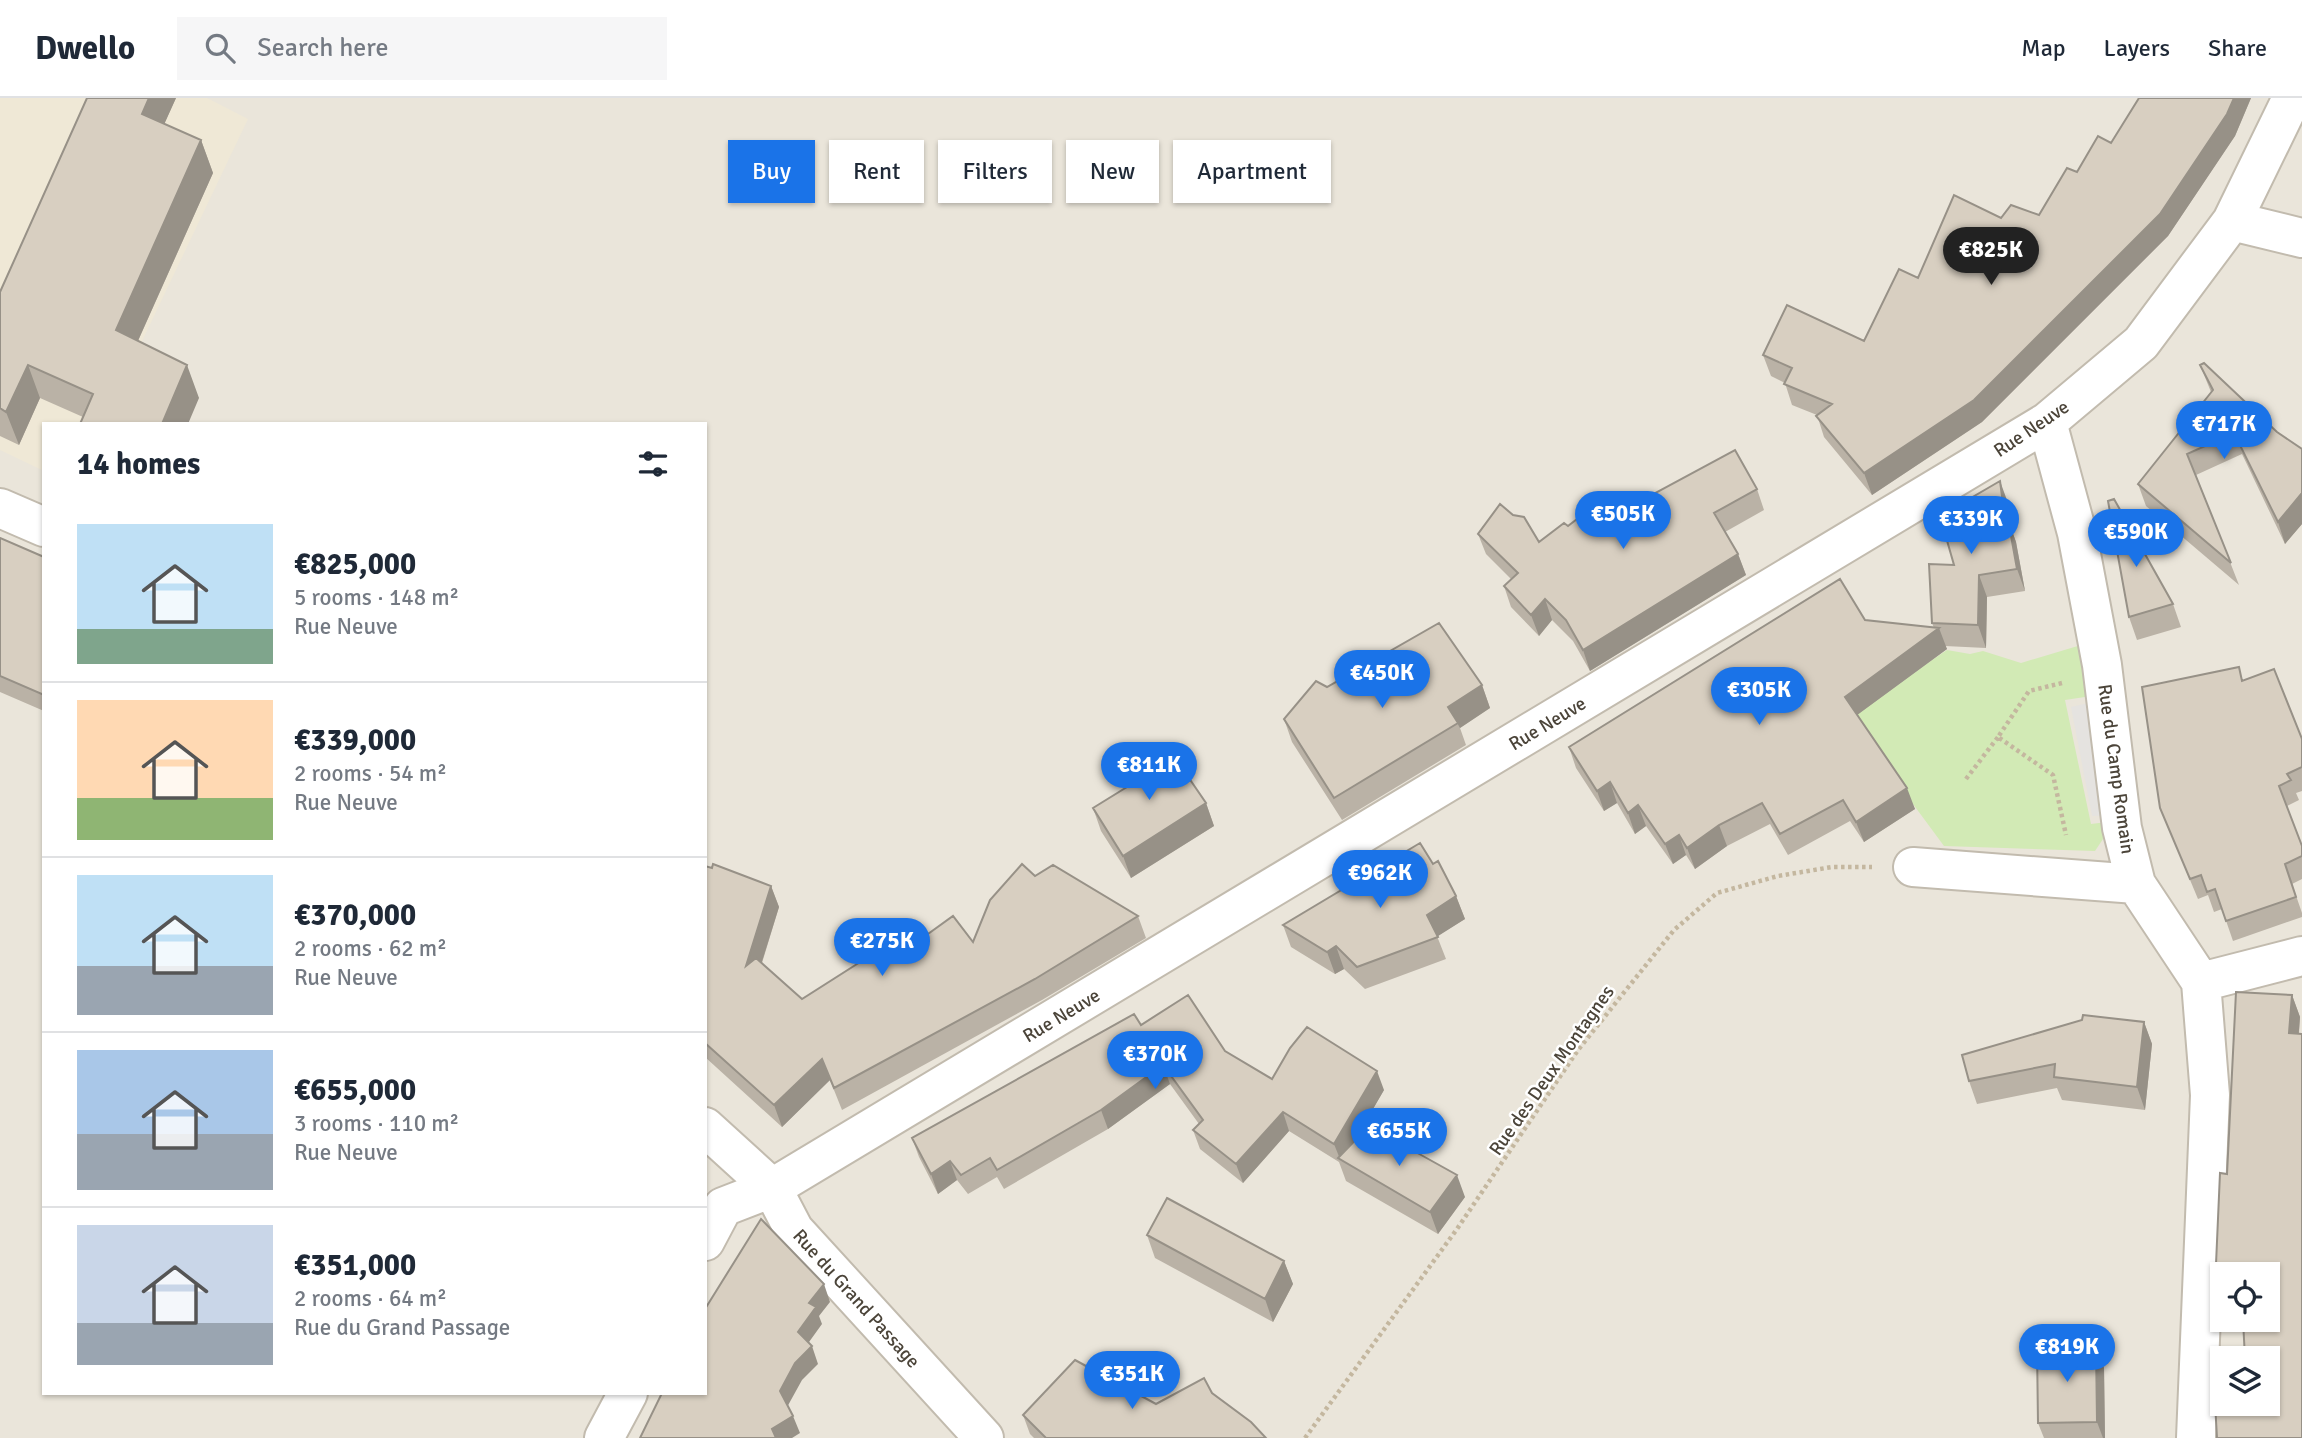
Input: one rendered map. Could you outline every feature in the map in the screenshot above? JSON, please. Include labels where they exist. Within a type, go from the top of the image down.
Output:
[{"type":"street","name":"Rue Neuve","points":[[707,1237],[723,1207],[772,1188],[2047,422],[2141,343],[2232,221],[2292,98]]},
{"type":"street","points":[[2232,221],[2302,238]]},
{"type":"street","name":"Rue du Camp Romain","points":[[2047,422],[2077,533],[2103,673],[2122,828],[2136,884],[2201,982],[2210,1095],[2196,1438]]},
{"type":"street","points":[[0,508],[42,526]]},
{"type":"street","points":[[1913,867],[2136,884]]},
{"type":"street","points":[[2201,982],[2302,956]]},
{"type":"street","name":"Rue du Grand Passage","points":[[707,1129],[772,1188],[793,1230],[984,1438]]},
{"type":"street","points":[[604,1438],[627,1395]]},
{"type":"path","points":[[1966,779],[2029,691],[2103,673]]},
{"type":"path","points":[[1998,737],[2053,775],[2068,843]]},
{"type":"path","name":"Rue des Deux Montagnes","points":[[1305,1438],[1457,1229],[1578,1050],[1674,930],[1717,893],[1778,876],[1832,867],[1913,867]]},
{"type":"shaded area","points":[[0,98],[2302,98],[2302,1438],[0,1438]]},
{"type":"shaded area","points":[[0,98],[207,98],[248,119],[103,422],[42,422],[42,470],[0,450]]},
{"type":"shaded area","points":[[2107,699],[2120,815],[2092,816],[2071,707]]},
{"type":"green space","points":[[2091,642],[2105,694],[2065,700],[2091,824],[2115,821],[2095,851],[1944,846],[1848,716],[1947,650],[1970,654],[1983,651],[2021,663]]},
{"type":"building","points":[[87,98],[149,98],[142,114],[201,140],[116,330],[187,365],[163,422],[81,422],[93,394],[28,365],[6,412],[0,408],[0,292]]},
{"type":"building","points":[[2139,98],[2234,98],[2227,114],[2160,214],[1974,400],[1864,473],[1816,416],[1832,404],[1784,384],[1792,368],[1763,355],[1787,305],[1864,341],[1899,269],[1918,278],[1954,195],[2001,218],[2011,205],[2039,215],[2067,168],[2077,172],[2098,136],[2111,143]]},
{"type":"building","points":[[2204,363],[2277,432],[2302,449],[2302,493],[2278,522],[2234,433],[2187,454],[2231,563],[2138,484],[2213,390],[2200,365]]},
{"type":"building","points":[[1735,450],[1757,489],[1714,513],[1738,554],[1583,650],[1566,620],[1545,599],[1531,615],[1504,586],[1518,573],[1478,534],[1500,504],[1513,515],[1524,517],[1539,542],[1564,523],[1568,526],[1599,502],[1609,518]]},
{"type":"building","points":[[2000,481],[2005,519],[2008,519],[2017,569],[1979,575],[1978,625],[1932,623],[1929,564],[1954,565],[1940,516]]},
{"type":"building","points":[[2114,499],[2173,604],[2129,617],[2108,501]]},
{"type":"building","points":[[0,538],[42,556],[42,694],[0,676]]},
{"type":"building","points":[[1840,579],[1865,620],[1939,628],[1845,697],[1907,788],[1856,822],[1843,800],[1780,834],[1762,803],[1719,825],[1687,848],[1679,835],[1665,844],[1638,805],[1628,813],[1610,782],[1597,791],[1569,747]]},
{"type":"building","points":[[1439,623],[1482,685],[1448,707],[1458,723],[1334,798],[1284,719],[1316,681],[1327,687]]},
{"type":"building","points":[[2239,667],[2242,681],[2274,669],[2302,739],[2302,767],[2287,774],[2291,780],[2279,786],[2302,846],[2302,856],[2285,864],[2296,897],[2226,921],[2215,889],[2207,892],[2201,875],[2190,879],[2160,808],[2142,687]]},
{"type":"building","points":[[1167,746],[1206,803],[1123,856],[1093,808],[1135,782],[1127,772]]},
{"type":"building","points":[[1420,843],[1433,864],[1438,861],[1456,896],[1427,915],[1438,937],[1357,967],[1336,946],[1327,952],[1283,925]]},
{"type":"building","points":[[713,864],[771,886],[746,966],[756,958],[802,999],[901,936],[910,947],[953,916],[973,942],[990,900],[1022,864],[1035,876],[1053,865],[1138,916],[1035,979],[834,1088],[822,1059],[774,1105],[707,1045],[707,867],[712,868]]},
{"type":"building","points":[[2236,992],[2292,995],[2289,1033],[2302,1034],[2302,1438],[2217,1438],[2216,1416],[2280,1416],[2280,1346],[2244,1346],[2244,1332],[2280,1332],[2280,1262],[2216,1262],[2220,1173],[2227,1174]]},
{"type":"building","points":[[1188,995],[1225,1051],[1272,1079],[1290,1048],[1307,1027],[1377,1071],[1334,1144],[1283,1112],[1236,1164],[1193,1130],[1203,1120],[1163,1065],[1101,1110],[997,1170],[990,1158],[961,1175],[950,1161],[931,1174],[912,1138],[1134,1014],[1141,1025]]},
{"type":"building","points":[[2083,1015],[2144,1022],[2137,1087],[2054,1077],[2055,1064],[1969,1081],[1962,1055],[2082,1020]]},
{"type":"building","points":[[1369,1126],[1457,1175],[1430,1212],[1338,1158]]},
{"type":"building","points":[[1167,1198],[1284,1261],[1265,1299],[1147,1235]]},
{"type":"building","points":[[761,1219],[824,1284],[809,1303],[816,1307],[798,1332],[812,1346],[795,1363],[780,1391],[793,1416],[772,1429],[776,1438],[640,1438],[661,1395],[707,1395],[707,1306]]},
{"type":"building","points":[[2096,1346],[2097,1422],[2038,1423],[2037,1347]]},
{"type":"building","points":[[1075,1360],[1156,1404],[1204,1378],[1212,1393],[1251,1422],[1266,1438],[1046,1438],[1023,1415]]}]
